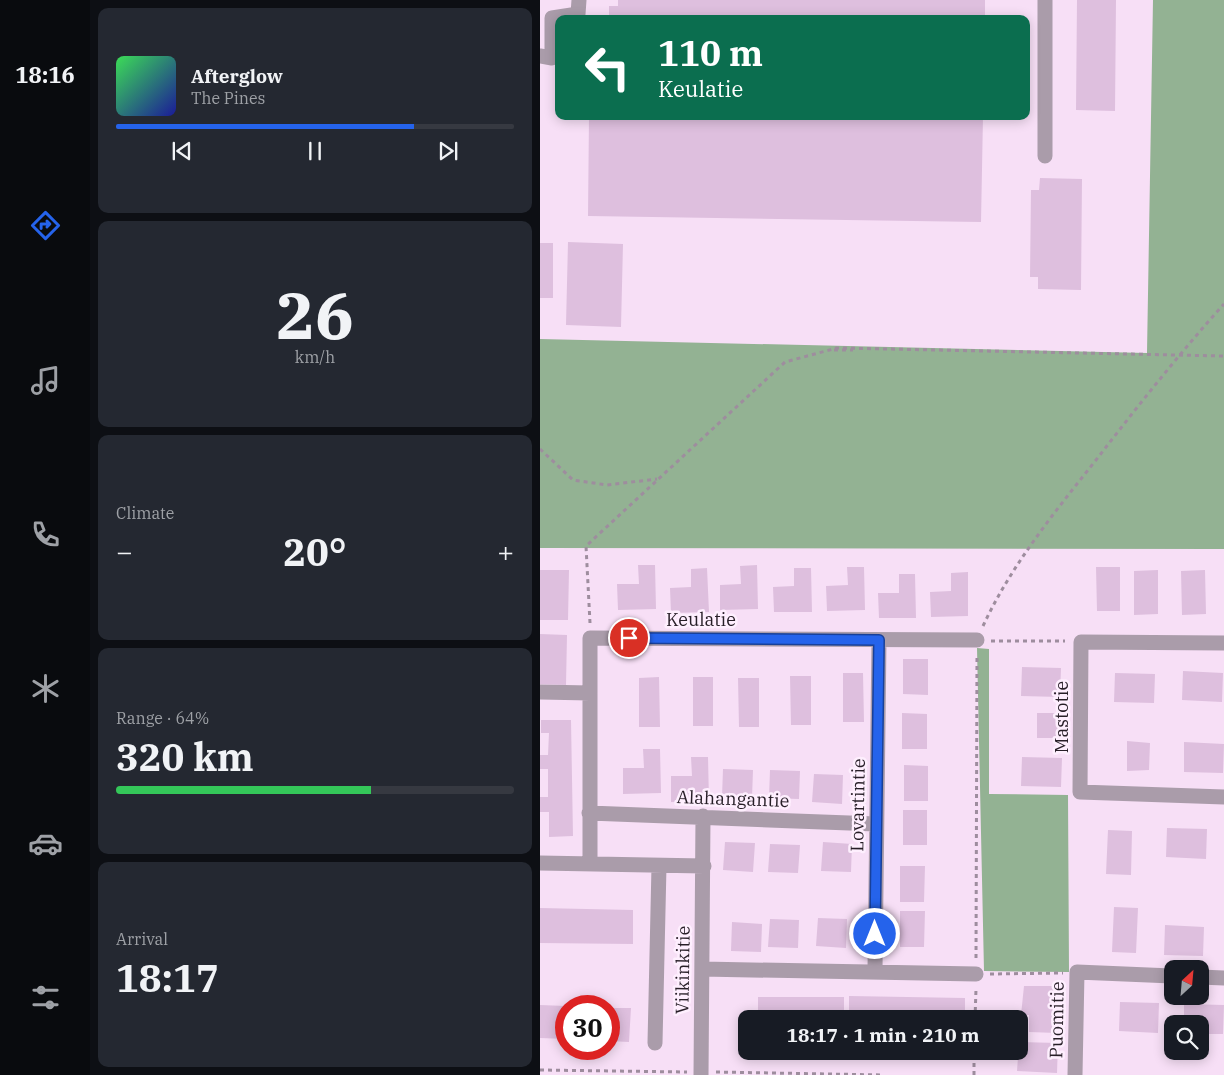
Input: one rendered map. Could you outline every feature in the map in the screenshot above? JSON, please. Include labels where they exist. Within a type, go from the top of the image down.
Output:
[{"type":"street","points":[[572,15],[578,14],[579,0]]},
{"type":"street","points":[[1044,0],[1045,156]]},
{"type":"street","points":[[540,56],[552,58],[552,18],[555,18]]},
{"type":"street","points":[[590,638],[590,864]]},
{"type":"street","name":"Keulatie","points":[[590,638],[977,640]]},
{"type":"street","name":"Lovartintie","points":[[875,970],[879,640]]},
{"type":"street","points":[[1081,642],[1224,644]]},
{"type":"street","name":"Mastotie","points":[[1081,642],[1080,792],[1224,797]]},
{"type":"street","points":[[540,692],[590,693]]},
{"type":"street","name":"Alahangantie","points":[[589,813],[876,824]]},
{"type":"street","name":"Viikinkitie","points":[[701,1073],[703,816]]},
{"type":"street","points":[[540,863],[704,866]]},
{"type":"street","points":[[655,1043],[659,866]]},
{"type":"street","points":[[702,969],[875,970],[976,974]]},
{"type":"street","name":"Puomitie","points":[[1075,1075],[1076,972],[1164,976]]},
{"type":"street","points":[[1209,977],[1224,978]]},
{"type":"path","points":[[975,1010],[977,640],[999,592],[1034,538],[1179,354],[1224,304]]},
{"type":"path","points":[[590,638],[586,546],[785,362],[837,348],[1224,356]]},
{"type":"path","points":[[540,449],[574,480],[607,485],[658,479]]},
{"type":"path","points":[[977,640],[1081,642]]},
{"type":"path","points":[[976,974],[1076,972]]},
{"type":"path","points":[[974,1060],[974,1075]]},
{"type":"path","points":[[540,1070],[883,1075]]},
{"type":"green space","points":[[1153,0],[1224,0],[1224,549],[540,548],[540,339],[1147,353]]},
{"type":"green space","points":[[977,648],[989,649],[989,794],[1068,795],[1069,972],[984,971]]},
{"type":"building","points":[[618,0],[985,0],[985,15],[609,15],[609,6],[618,6]]},
{"type":"building","points":[[1077,0],[1116,0],[1115,111],[1076,110]]},
{"type":"building","points":[[589,120],[983,120],[981,222],[588,216]]},
{"type":"building","points":[[1040,178],[1082,179],[1081,290],[1038,289],[1038,277],[1030,277],[1031,190],[1039,190]]},
{"type":"building","points":[[568,242],[623,244],[621,327],[566,325]]},
{"type":"building","points":[[540,243],[553,243],[553,298],[540,298]]},
{"type":"building","points":[[638,565],[655,565],[656,609],[618,610],[617,584],[639,584]]},
{"type":"building","points":[[757,565],[758,609],[720,610],[720,585],[741,584],[740,566]]},
{"type":"building","points":[[847,567],[864,567],[865,610],[827,611],[826,586],[848,585]]},
{"type":"building","points":[[1096,567],[1120,567],[1120,611],[1097,611]]},
{"type":"building","points":[[707,568],[709,612],[671,613],[670,588],[691,587],[691,569]]},
{"type":"building","points":[[794,568],[811,568],[812,612],[774,612],[773,587],[794,586]]},
{"type":"building","points":[[540,570],[569,570],[568,620],[540,620]]},
{"type":"building","points":[[1158,570],[1158,614],[1134,615],[1134,571]]},
{"type":"building","points":[[1205,570],[1206,614],[1182,615],[1181,571]]},
{"type":"building","points":[[968,572],[968,616],[931,617],[930,592],[951,591],[951,573]]},
{"type":"building","points":[[899,574],[915,574],[916,618],[879,618],[878,593],[899,593]]},
{"type":"building","points":[[540,634],[567,635],[566,685],[540,684]]},
{"type":"building","points":[[903,659],[928,659],[928,695],[903,694]]},
{"type":"building","points":[[1022,667],[1061,668],[1060,697],[1021,696]]},
{"type":"building","points":[[1183,671],[1223,673],[1222,702],[1182,700]]},
{"type":"building","points":[[843,673],[863,673],[864,722],[843,722]]},
{"type":"building","points":[[1115,673],[1155,674],[1154,703],[1114,702]]},
{"type":"building","points":[[790,676],[811,676],[811,725],[791,725]]},
{"type":"building","points":[[659,677],[660,727],[639,727],[639,678]]},
{"type":"building","points":[[693,677],[713,677],[713,726],[693,726]]},
{"type":"building","points":[[738,678],[759,678],[759,727],[739,727]]},
{"type":"building","points":[[902,713],[927,714],[927,749],[902,749]]},
{"type":"building","points":[[1037,713],[1060,713],[1060,738],[1037,738]]},
{"type":"building","points":[[541,720],[571,720],[573,836],[549,837],[549,812],[540,812],[540,797],[548,797],[548,769],[540,769],[540,755],[548,755],[549,733],[541,733]]},
{"type":"building","points":[[1127,741],[1150,743],[1149,770],[1127,771]]},
{"type":"building","points":[[1184,742],[1224,744],[1223,773],[1184,772]]},
{"type":"building","points":[[643,749],[660,749],[661,793],[623,794],[623,768],[644,768]]},
{"type":"building","points":[[691,757],[708,757],[709,801],[671,802],[671,776],[692,776]]},
{"type":"building","points":[[1022,757],[1062,758],[1061,787],[1021,786]]},
{"type":"building","points":[[904,765],[928,766],[928,801],[904,801]]},
{"type":"building","points":[[723,769],[753,770],[752,798],[722,797]]},
{"type":"building","points":[[770,770],[800,771],[799,799],[769,798]]},
{"type":"building","points":[[814,774],[843,775],[842,804],[812,802]]},
{"type":"building","points":[[903,810],[927,810],[927,845],[903,845]]},
{"type":"building","points":[[1167,828],[1207,829],[1206,859],[1166,857]]},
{"type":"building","points":[[1108,830],[1132,831],[1131,875],[1106,874]]},
{"type":"building","points":[[725,842],[755,843],[753,872],[723,870]]},
{"type":"building","points":[[823,842],[852,844],[851,872],[821,871]]},
{"type":"building","points":[[770,844],[800,845],[798,873],[768,872]]},
{"type":"building","points":[[900,866],[925,866],[924,902],[900,902]]},
{"type":"building","points":[[1114,907],[1138,908],[1136,953],[1112,952]]},
{"type":"building","points":[[540,908],[633,910],[633,944],[540,943]]},
{"type":"building","points":[[900,911],[925,911],[924,947],[900,947]]},
{"type":"building","points":[[818,918],[847,919],[846,948],[816,946]]},
{"type":"building","points":[[770,919],[799,920],[798,948],[768,947]]},
{"type":"building","points":[[732,922],[762,924],[761,952],[731,951]]},
{"type":"building","points":[[1165,925],[1204,927],[1203,956],[1164,955]]},
{"type":"building","points":[[1024,986],[1058,986],[1057,1033],[1029,1032],[1028,1010],[1022,1010]]},
{"type":"building","points":[[849,996],[965,998],[965,1010],[849,1010]]},
{"type":"building","points":[[758,997],[844,997],[844,1010],[758,1010]]},
{"type":"building","points":[[1120,1002],[1159,1003],[1158,1033],[1119,1031]]},
{"type":"building","points":[[540,1005],[555,1006],[555,1039],[540,1038]]},
{"type":"building","points":[[1184,1005],[1224,1005],[1223,1034],[1209,1034],[1209,1015],[1184,1015]]},
{"type":"building","points":[[620,1008],[631,1008],[629,1042],[620,1042]]},
{"type":"building","points":[[1028,1042],[1058,1043],[1057,1073],[1017,1071],[1018,1060],[1028,1060]]},
{"type":"route","points":[[629,638],[879,640],[875,934]]}]
